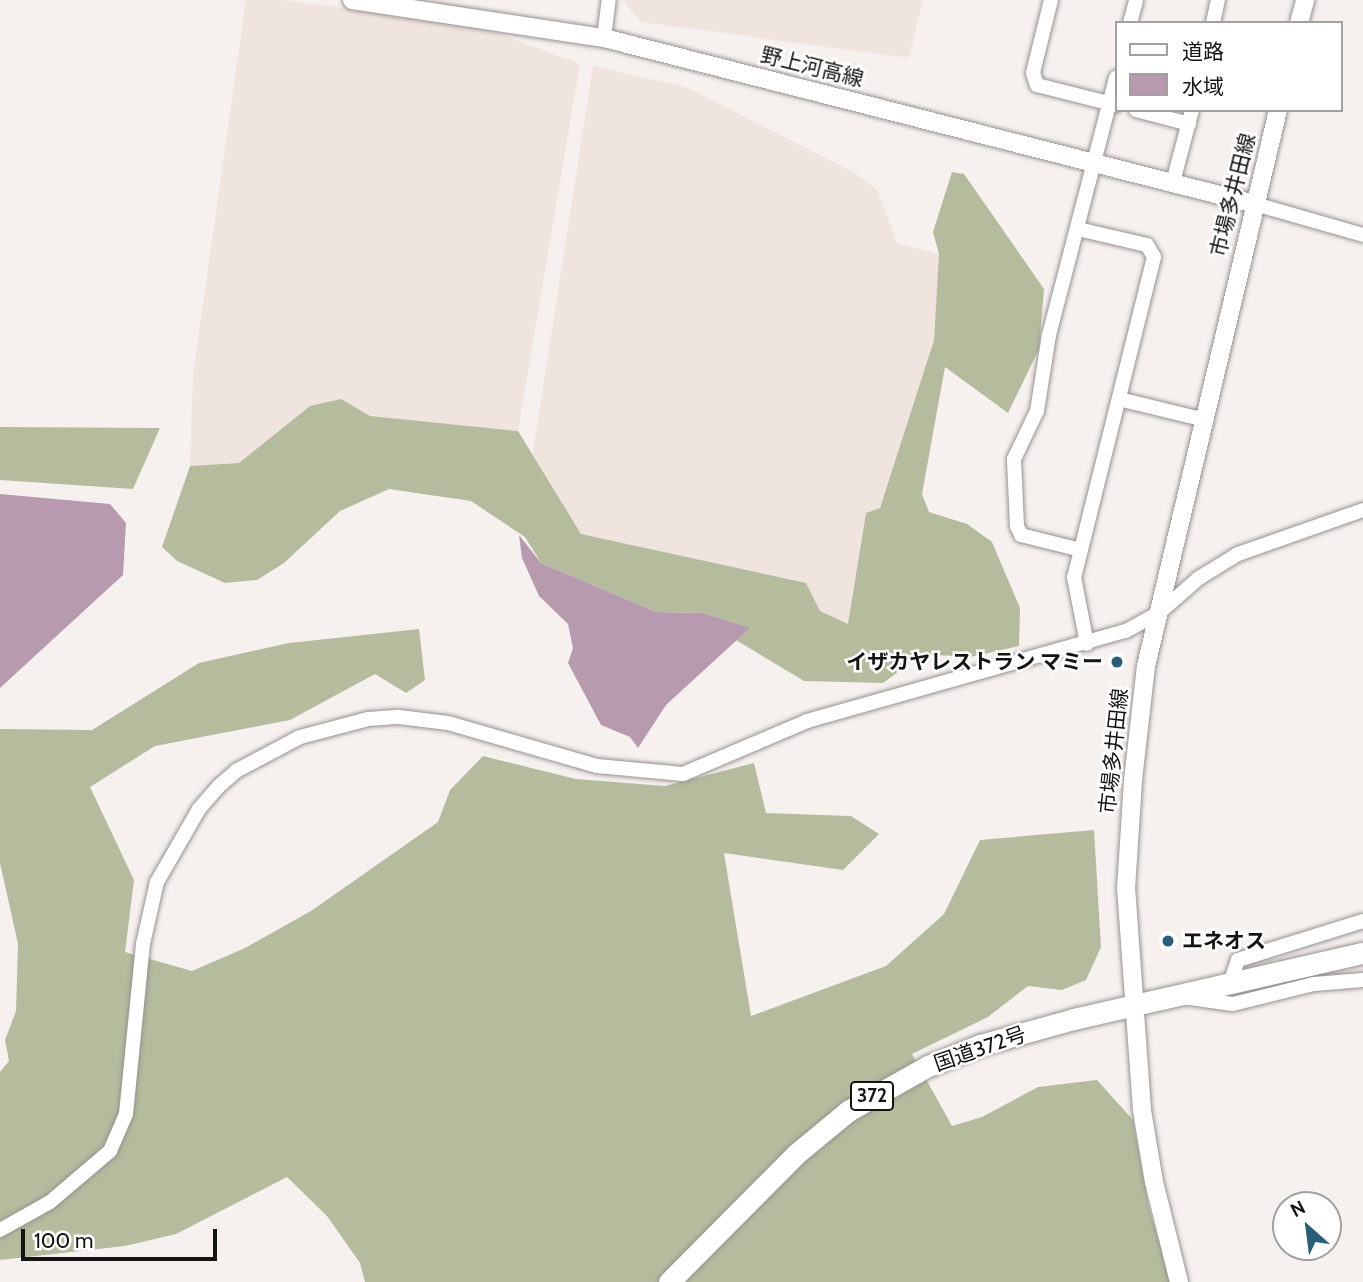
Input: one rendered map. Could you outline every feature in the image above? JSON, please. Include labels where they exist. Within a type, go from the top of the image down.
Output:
[{"type":"highway","name":"国道372号","points":[[668,1282],[755,1190],[848,1111],[886,1087],[980,1045],[1132,1004],[1363,953]]},
{"type":"main road","name":"野上河高線","points":[[352,0],[604,38],[1255,204]]},
{"type":"main road","points":[[1300,21],[1305,0]]},
{"type":"main road","name":"市場多井田線","points":[[1179,1282],[1152,1170],[1132,1004],[1126,889],[1132,793],[1146,666],[1201,419],[1278,112]]},
{"type":"street","points":[[604,38],[610,0]]},
{"type":"street","points":[[1051,0],[1033,73],[1038,85],[1113,104],[1049,335],[1037,411],[1014,459],[1017,526],[1021,535],[1081,550]]},
{"type":"street","points":[[1131,21],[1136,0]]},
{"type":"street","points":[[1213,21],[1218,0]]},
{"type":"street","points":[[1151,112],[1190,117],[1173,182]]},
{"type":"street","points":[[1255,204],[1363,235]]},
{"type":"street","points":[[1078,229],[1147,245],[1154,257],[1074,577],[1087,644]]},
{"type":"street","points":[[1119,398],[1201,419]]},
{"type":"street","points":[[0,1230],[78,1181],[110,1151],[119,1135],[131,1076],[143,944],[157,882],[200,809],[236,771],[300,737],[368,719],[398,717],[448,723],[597,766],[683,774],[807,721],[1087,644],[1159,613],[1199,578],[1238,554],[1363,510]]},
{"type":"street","points":[[1231,981],[1238,960],[1363,921]]},
{"type":"street","points":[[1175,994],[1233,1004],[1314,984],[1363,980]]},
{"type":"shaded area","points":[[246,0],[282,0],[476,25],[580,64],[518,431],[369,416],[341,399],[310,406],[239,463],[190,466],[193,374]]},
{"type":"shaded area","points":[[622,0],[923,0],[909,58],[641,22]]},
{"type":"shaded area","points":[[593,66],[686,87],[854,172],[878,191],[897,243],[939,254],[934,340],[880,508],[866,513],[849,625],[820,611],[806,583],[581,534],[532,458]]},
{"type":"green space","points":[[952,172],[964,174],[1044,289],[1039,349],[1008,413],[945,367],[922,494],[929,512],[967,524],[992,542],[1020,608],[1019,646],[970,657],[936,655],[914,660],[883,683],[804,681],[736,640],[749,628],[703,613],[656,612],[541,563],[525,537],[471,501],[389,489],[340,511],[284,563],[257,580],[225,583],[177,561],[162,547],[190,466],[239,463],[310,406],[341,399],[370,416],[518,431],[581,534],[806,583],[820,611],[848,624],[866,513],[880,508],[934,340],[939,254],[933,232]]},
{"type":"green space","points":[[0,427],[160,428],[133,489],[0,480]]},
{"type":"green space","points":[[419,629],[425,680],[406,693],[375,674],[290,720],[155,746],[90,787],[134,880],[125,952],[192,971],[245,948],[311,911],[438,822],[450,790],[483,756],[576,779],[665,786],[754,763],[766,813],[851,816],[879,834],[843,870],[724,853],[751,1016],[886,966],[944,914],[980,840],[1094,830],[1101,947],[1086,980],[1062,990],[1028,986],[988,1017],[912,1054],[952,1126],[982,1117],[1038,1087],[1097,1080],[1133,1120],[1149,1208],[1171,1282],[365,1282],[360,1263],[327,1216],[287,1177],[176,1234],[125,1246],[0,1260],[0,1072],[9,1061],[5,1040],[16,1011],[18,944],[0,863],[0,729],[92,730],[199,663],[289,643]]},
{"type":"water","points":[[0,494],[110,504],[126,523],[123,575],[0,688]]},
{"type":"water","points":[[519,535],[541,563],[656,612],[703,613],[750,628],[666,705],[638,748],[630,737],[601,725],[568,663],[573,648],[568,624],[539,596],[522,558]]},
{"type":"place","name":"イザカヤレストラン マミー","points":[[1117,662]]},
{"type":"place","name":"エネオス","points":[[1168,941]]}]
